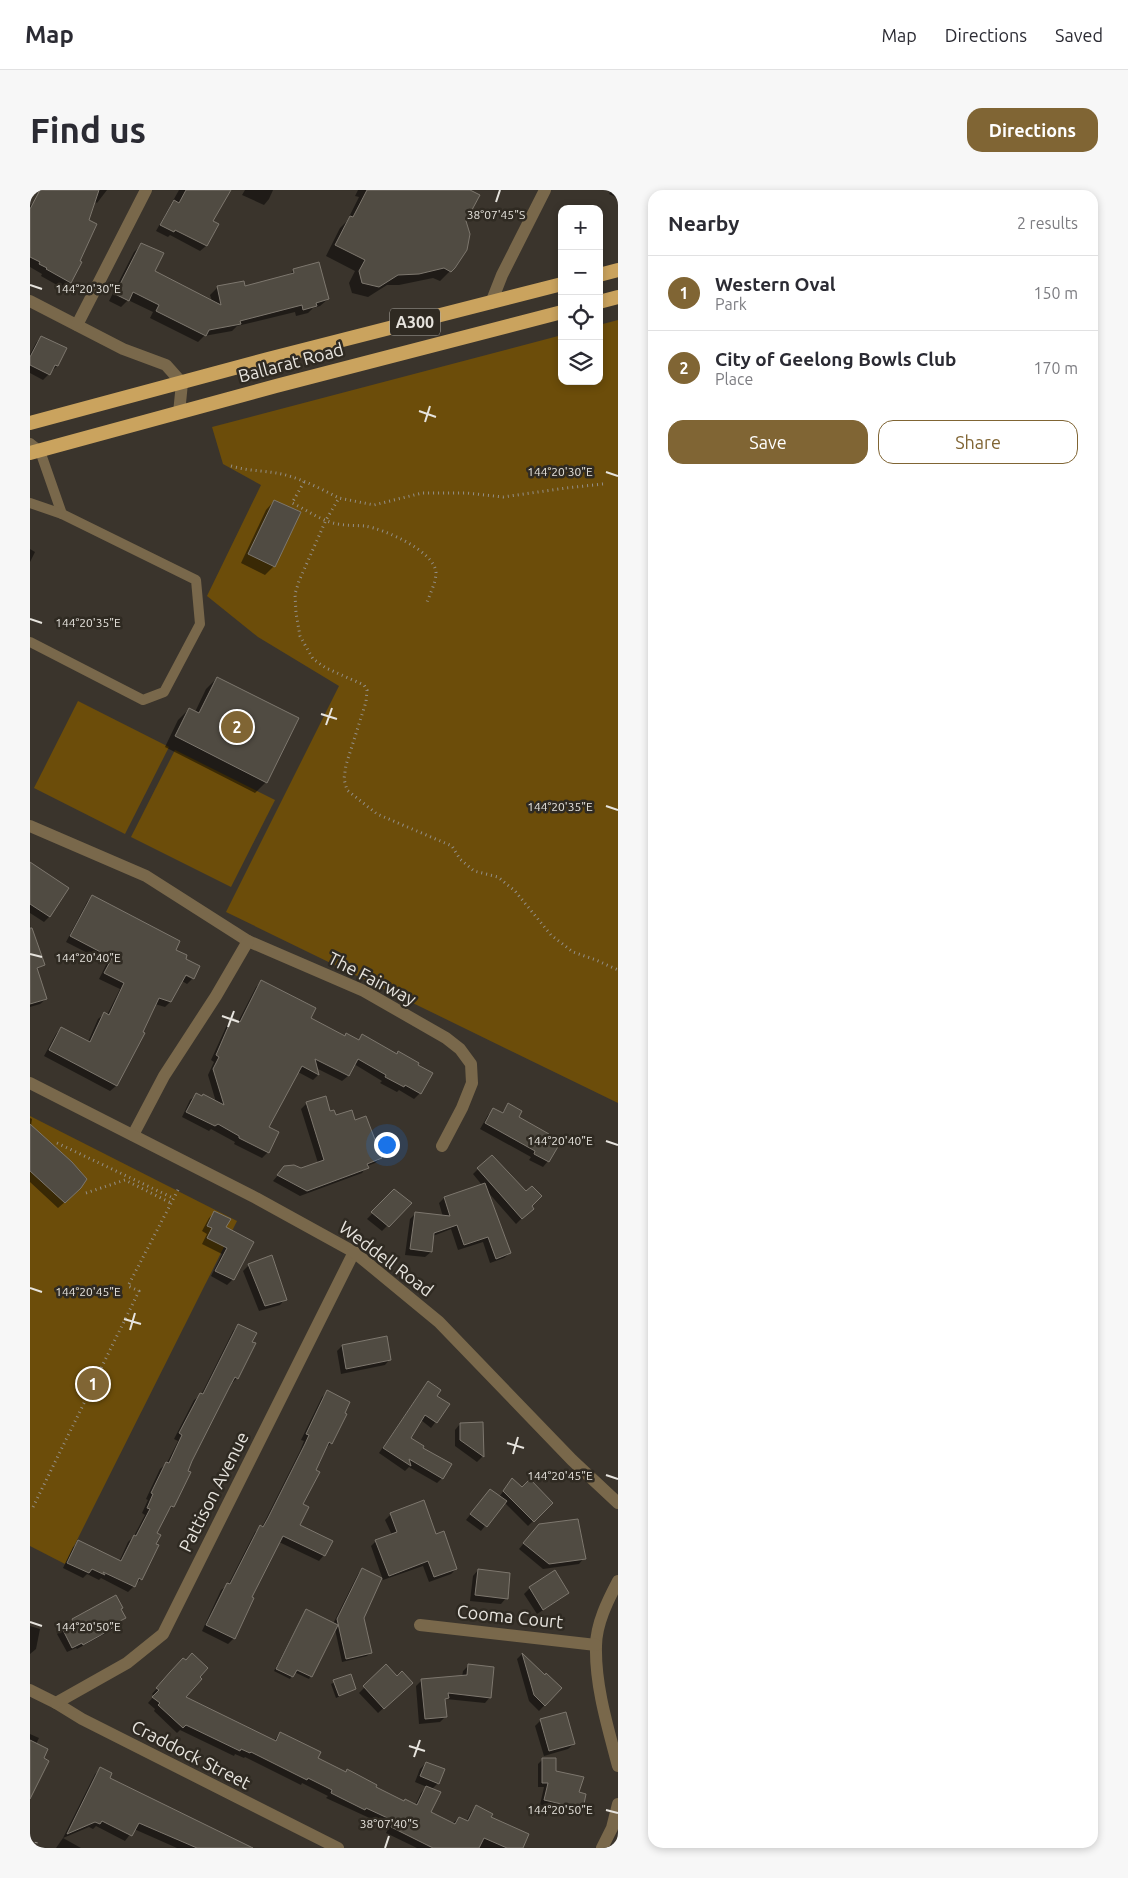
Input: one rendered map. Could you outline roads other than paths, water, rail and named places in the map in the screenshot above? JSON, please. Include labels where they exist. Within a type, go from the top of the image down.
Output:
[{"type":"highway","points":[[603,274],[618,270]]},
{"type":"highway","name":"Ballarat Road","points":[[30,423],[558,285]]},
{"type":"highway","points":[[603,301],[618,297]]},
{"type":"highway","name":"Ballarat Road","points":[[33,449],[179,413],[558,313]]},
{"type":"street","points":[[77,325],[146,190]]},
{"type":"street","points":[[491,303],[502,275],[545,190]]},
{"type":"street","points":[[30,301],[123,349],[166,365],[182,382],[179,413]]},
{"type":"street","name":"The Fairway","points":[[30,826],[146,876],[248,941],[364,991],[446,1038],[460,1049],[470,1064],[472,1083],[462,1108],[442,1146]]},
{"type":"street","points":[[133,1135],[164,1076],[216,996],[248,941]]},
{"type":"street","name":"Weddell Road","points":[[30,1083],[256,1198],[354,1252],[439,1322],[572,1460],[618,1503]]},
{"type":"street","name":"Pattison Avenue","points":[[56,1703],[128,1663],[163,1634],[354,1252]]},
{"type":"street","points":[[618,1581],[604,1610],[596,1645],[600,1687],[618,1766]]},
{"type":"street","name":"Cooma Court","points":[[420,1625],[596,1645]]},
{"type":"street","name":"Craddock Street","points":[[30,1690],[82,1719],[338,1848]]},
{"type":"street","points":[[602,1848],[612,1828],[618,1804]]},
{"type":"lane","points":[[33,449],[62,514]]},
{"type":"lane","points":[[30,502],[62,514],[196,580],[200,624],[164,692],[144,700],[30,642]]},
{"type":"place","name":"City of Geelong Bowls Club","points":[[237,727]]},
{"type":"place","name":"Western Oval","points":[[93,1384]]}]
